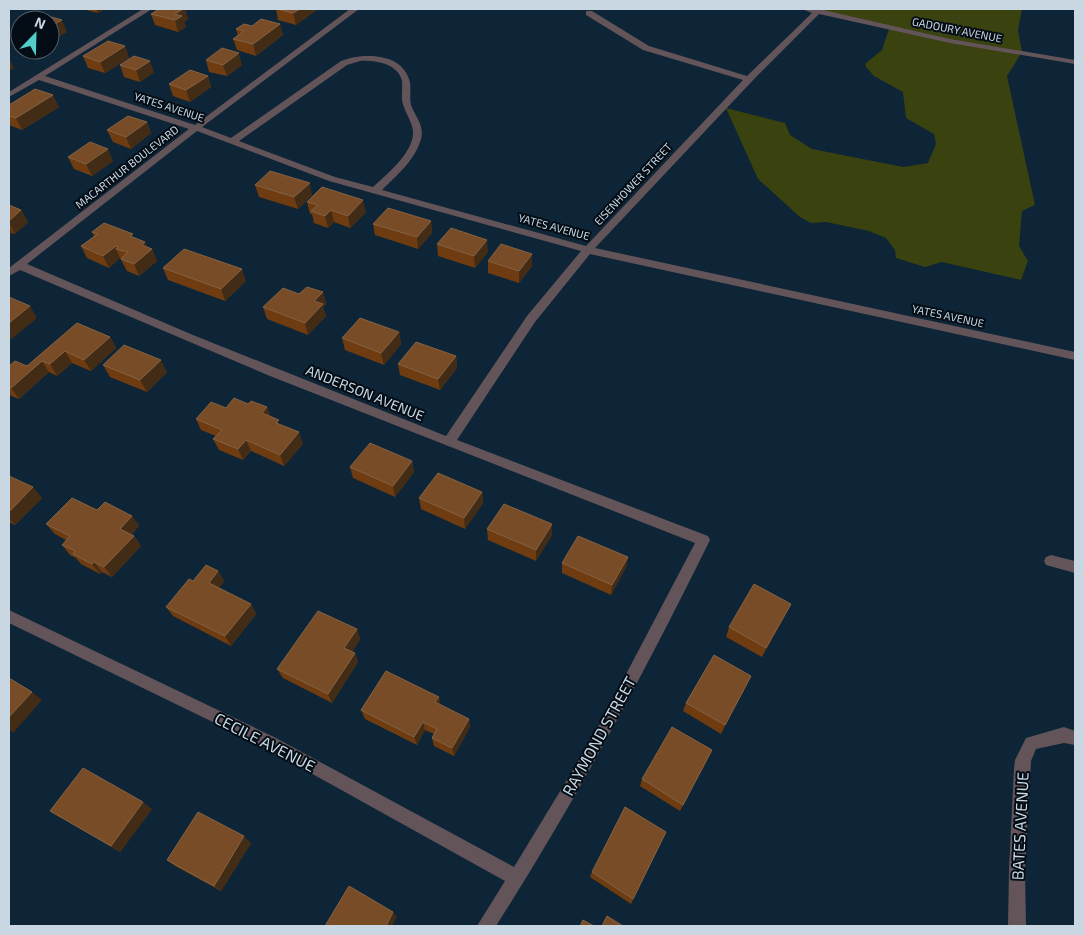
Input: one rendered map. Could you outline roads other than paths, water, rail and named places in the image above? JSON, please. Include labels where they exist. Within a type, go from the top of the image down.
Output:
[{"type":"street","points":[[9,95],[148,9]]},
{"type":"street","name":"MACARTHUR BOULEVARD","points":[[9,273],[196,128],[355,9]]},
{"type":"street","name":"GADOURY AVENUE","points":[[806,9],[819,10],[950,41],[1075,62]]},
{"type":"street","name":"EISENHOWER STREET","points":[[449,442],[531,319],[588,250],[748,79],[819,10]]},
{"type":"street","points":[[590,13],[646,48],[748,79]]},
{"type":"street","points":[[232,142],[344,63],[361,58],[381,60],[398,68],[405,78],[406,102],[416,124],[418,134],[402,165],[375,191]]},
{"type":"street","name":"YATES AVENUE","points":[[39,77],[196,128],[332,179],[588,250],[1075,356]]},
{"type":"street","name":"ANDERSON AVENUE","points":[[19,265],[131,315],[449,442],[703,540]]},
{"type":"street","name":"RAYMOND STREET","points":[[486,926],[517,878],[598,742],[703,540]]},
{"type":"street","points":[[1052,561],[1075,567]]},
{"type":"street","name":"CECILE AVENUE","points":[[9,616],[60,643],[269,742],[517,878]]},
{"type":"street","name":"BATES AVENUE","points":[[1017,926],[1017,869],[1023,760],[1032,743],[1064,735],[1075,738]]}]
